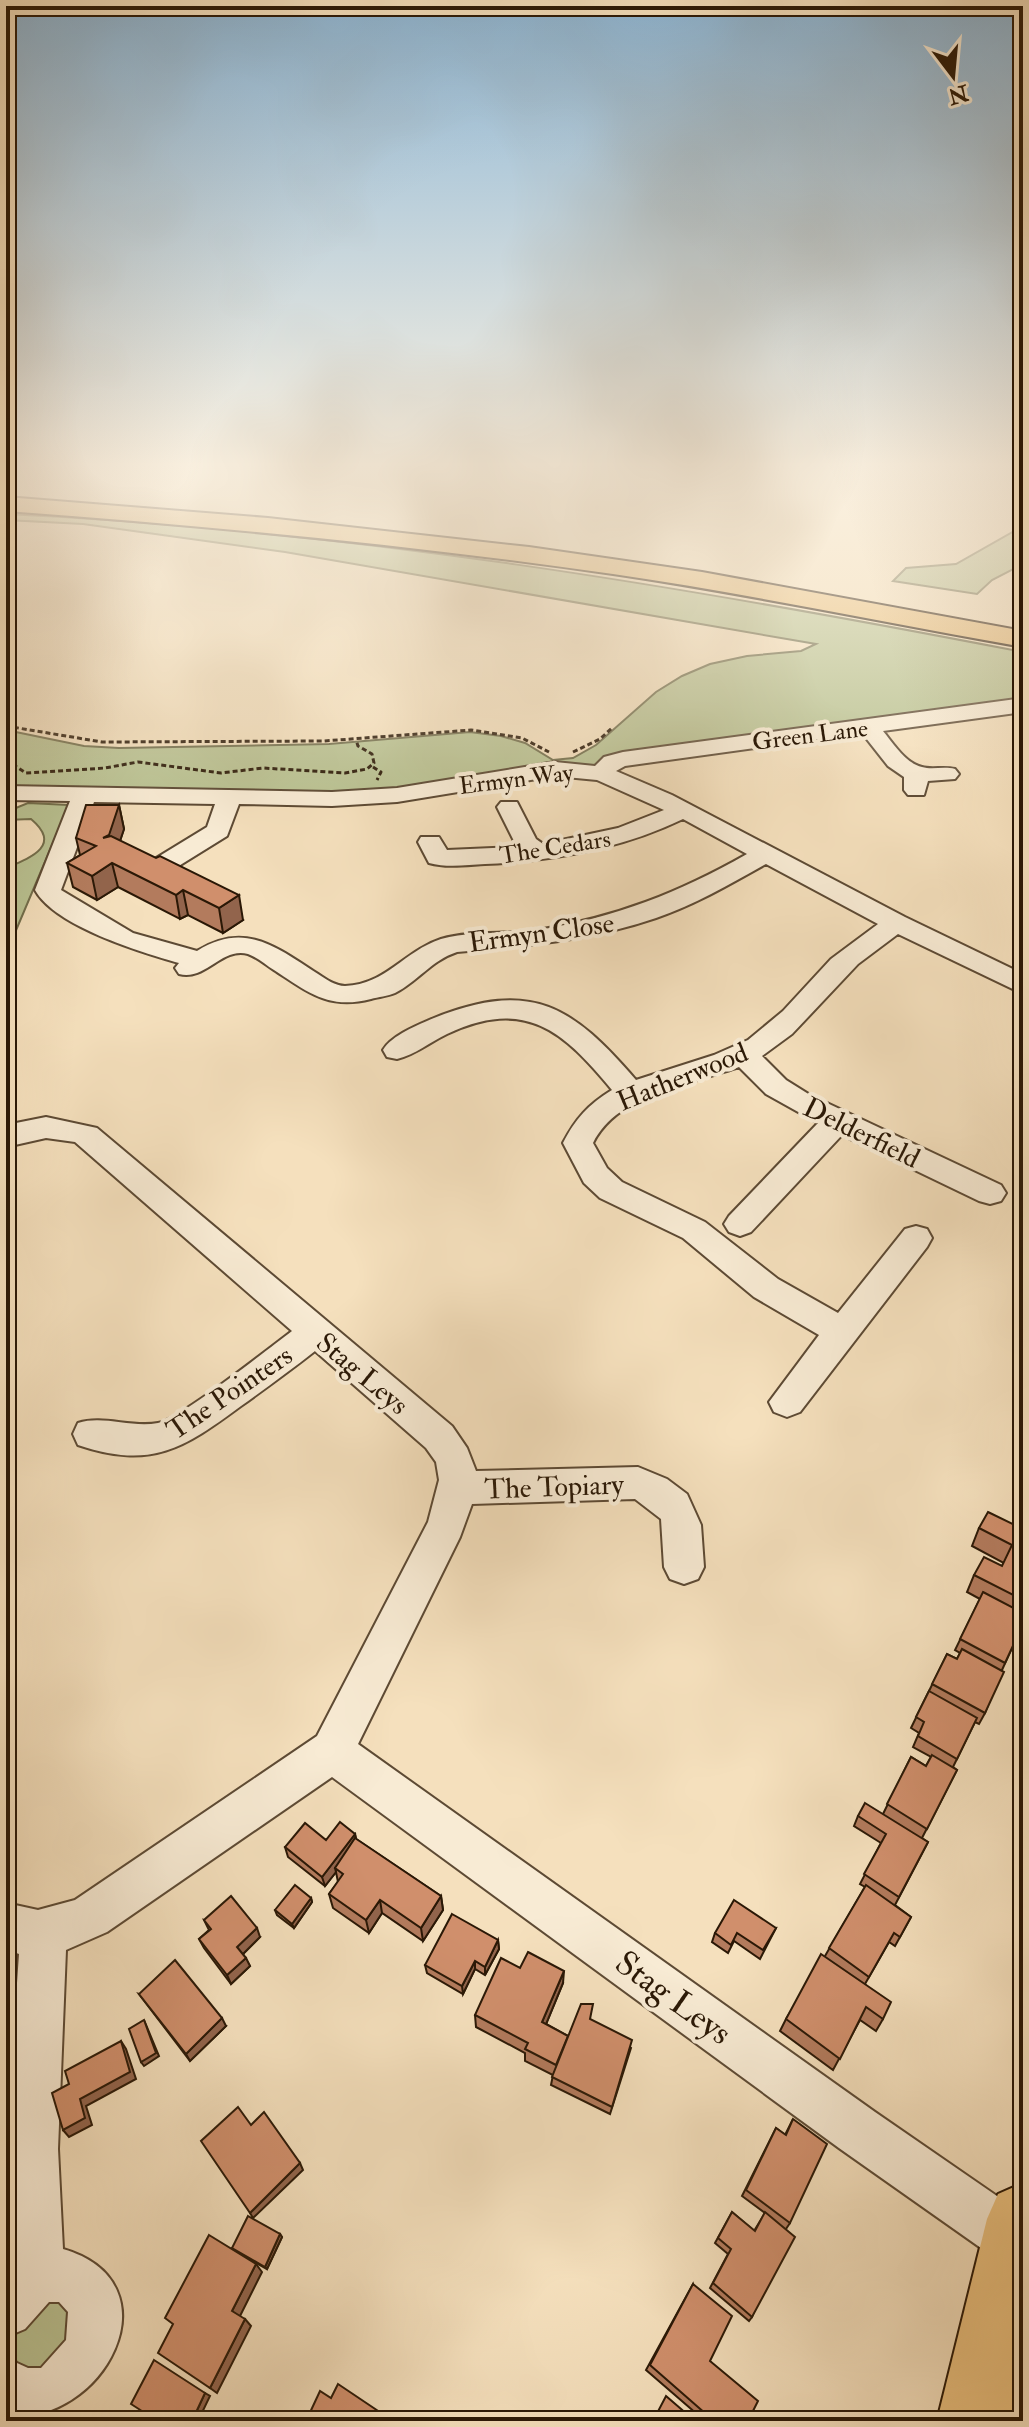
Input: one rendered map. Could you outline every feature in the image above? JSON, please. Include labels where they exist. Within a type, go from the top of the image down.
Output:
[{"type":"highway","points":[[662,574],[1023,639]]},
{"type":"highway","points":[[766,574],[1023,621]]},
{"type":"highway","points":[[976,2421],[1020,2230]]},
{"type":"street","name":"Green Lane","points":[[601,773],[612,762],[623,759],[1023,705]]},
{"type":"street","points":[[868,727],[916,782],[947,774]]},
{"type":"street","name":"Ermyn Way","points":[[18,793],[229,799],[380,797],[560,762],[601,773],[683,810],[896,923],[1023,985]]},
{"type":"street","points":[[6,805],[18,793]]},
{"type":"street","name":"Ermyn Close","points":[[84,797],[50,883],[52,897],[124,939],[195,964],[221,948],[247,945],[261,950],[336,995],[385,987],[435,950],[454,944],[537,938],[589,928],[672,904],[766,854]]},
{"type":"street","points":[[188,882],[162,869],[162,865],[218,831],[229,799]]},
{"type":"street","points":[[509,807],[532,827],[526,843],[536,851]]},
{"type":"street","name":"The Cedars","points":[[430,842],[438,858],[502,857],[574,847],[637,832],[683,810]]},
{"type":"street","name":"Hatherwood","points":[[842,1332],[766,1288],[694,1230],[627,1200],[595,1175],[578,1143],[582,1128],[607,1106],[743,1054],[790,1023],[850,956],[896,923]]},
{"type":"street","points":[[397,1050],[425,1033],[465,1016],[512,1010],[538,1014],[569,1028],[584,1040],[632,1094]]},
{"type":"street","name":"Delderfield","points":[[743,1054],[776,1087],[799,1102],[990,1193]]},
{"type":"street","points":[[740,1224],[838,1121]]},
{"type":"street","name":"Stag Leys","points":[[6,1136],[41,1126],[56,1126],[86,1135],[439,1437],[451,1451],[457,1466],[459,1488]]},
{"type":"street","points":[[787,1402],[916,1238]]},
{"type":"street","name":"The Pointers","points":[[91,1434],[142,1442],[160,1440],[180,1431],[315,1333]]},
{"type":"street","name":"The Topiary","points":[[459,1488],[638,1483],[657,1491],[675,1506],[684,1522],[684,1567]]},
{"type":"street","points":[[22,2295],[33,2220],[25,1930],[67,1928],[91,1916],[332,1751],[446,1525],[459,1488]]},
{"type":"street","name":"Stag Leys","points":[[332,1751],[857,2130],[1020,2230]]},
{"type":"street","points":[[6,2386],[21,2398],[37,2400],[53,2396],[76,2379],[92,2354],[97,2334],[92,2298],[82,2285],[70,2278],[55,2275],[22,2295]]},
{"type":"path","points":[[6,726],[102,742],[356,740],[450,730],[501,732],[538,744],[560,762],[613,727]]},
{"type":"path","points":[[6,760],[26,773],[105,768],[138,762],[221,773],[284,768],[345,773],[373,767],[372,754],[358,746],[356,740]]},
{"type":"green space","points":[[413,574],[579,574],[771,605],[1023,652],[1023,702],[596,767],[370,796],[6,790],[6,730],[84,746],[119,748],[329,744],[470,732],[525,743],[553,760],[573,758],[596,745],[656,692],[682,676],[710,664],[747,656],[801,651],[816,644]]},
{"type":"green space","points":[[900,574],[1003,574],[977,594],[893,581]]},
{"type":"green space","points":[[28,803],[69,805],[6,954],[6,868],[33,855],[43,844],[40,828],[31,819],[6,820],[6,812]]},
{"type":"green space","points":[[42,2300],[62,2300],[75,2313],[61,2369],[22,2370],[13,2351],[14,2342],[21,2324]]},
{"type":"building","points":[[86,805],[119,805],[109,835],[103,838],[111,836],[156,858],[160,856],[239,895],[219,908],[183,890],[176,895],[112,863],[92,876],[67,863],[96,846],[76,838]]},
{"type":"building","points":[[988,1512],[1023,1529],[1023,1600],[974,1575],[984,1557],[1002,1566],[1012,1545],[979,1528]]},
{"type":"building","points":[[983,1592],[1023,1613],[1023,1624],[1005,1663],[960,1639]]},
{"type":"building","points":[[962,1649],[1004,1672],[985,1713],[932,1684],[947,1654],[957,1659]]},
{"type":"building","points":[[929,1691],[977,1718],[957,1759],[918,1736],[924,1722],[916,1717]]},
{"type":"building","points":[[932,1755],[957,1770],[927,1829],[887,1804],[911,1757],[926,1766]]},
{"type":"building","points":[[865,1803],[928,1842],[899,1897],[864,1874],[886,1834],[858,1816]]},
{"type":"building","points":[[340,1822],[355,1834],[322,1877],[285,1847],[305,1823],[326,1840]]},
{"type":"building","points":[[355,1838],[441,1896],[421,1928],[380,1900],[366,1920],[329,1894],[343,1874],[335,1868]]},
{"type":"building","points":[[295,1885],[311,1898],[292,1924],[275,1910]]},
{"type":"building","points":[[866,1885],[911,1917],[900,1937],[894,1933],[869,1977],[829,1948]]},
{"type":"building","points":[[231,1896],[257,1928],[237,1947],[246,1958],[227,1975],[199,1939],[211,1929],[204,1920]]},
{"type":"building","points":[[734,1900],[776,1928],[763,1950],[737,1933],[731,1945],[715,1933]]},
{"type":"building","points":[[452,1914],[498,1940],[485,1967],[475,1961],[462,1986],[425,1965]]},
{"type":"building","points":[[528,1952],[564,1971],[542,2022],[568,2036],[556,2065],[525,2049],[528,2043],[475,2015],[501,1958],[520,1968]]},
{"type":"building","points":[[821,1954],[891,2002],[883,2019],[866,2007],[840,2059],[786,2019]]},
{"type":"building","points":[[175,1960],[222,2018],[186,2054],[139,1994]]},
{"type":"building","points":[[581,2004],[593,2004],[590,2019],[632,2040],[612,2107],[552,2077]]},
{"type":"building","points":[[144,2020],[156,2053],[141,2062],[129,2029]]},
{"type":"building","points":[[121,2041],[130,2072],[80,2099],[85,2118],[63,2130],[52,2093],[69,2084],[65,2071]]},
{"type":"building","points":[[238,2107],[251,2125],[264,2112],[300,2163],[250,2213],[201,2141]]},
{"type":"building","points":[[793,2119],[827,2144],[790,2223],[746,2190],[776,2128],[786,2135]]},
{"type":"building","points":[[732,2212],[755,2231],[765,2212],[795,2237],[752,2317],[713,2283],[731,2249],[718,2238]]},
{"type":"building","points":[[248,2216],[280,2234],[265,2267],[232,2248]]},
{"type":"building","points":[[209,2235],[256,2264],[232,2311],[245,2319],[210,2388],[158,2353],[173,2324],[165,2318]]},
{"type":"building","points":[[693,2284],[732,2316],[710,2361],[758,2401],[748,2421],[714,2421],[650,2365]]},
{"type":"building","points":[[154,2360],[205,2393],[192,2421],[141,2421],[145,2413],[131,2404]]},
{"type":"building","points":[[338,2384],[393,2421],[306,2421],[320,2391],[331,2398]]},
{"type":"building","points":[[666,2396],[695,2421],[653,2421]]}]
